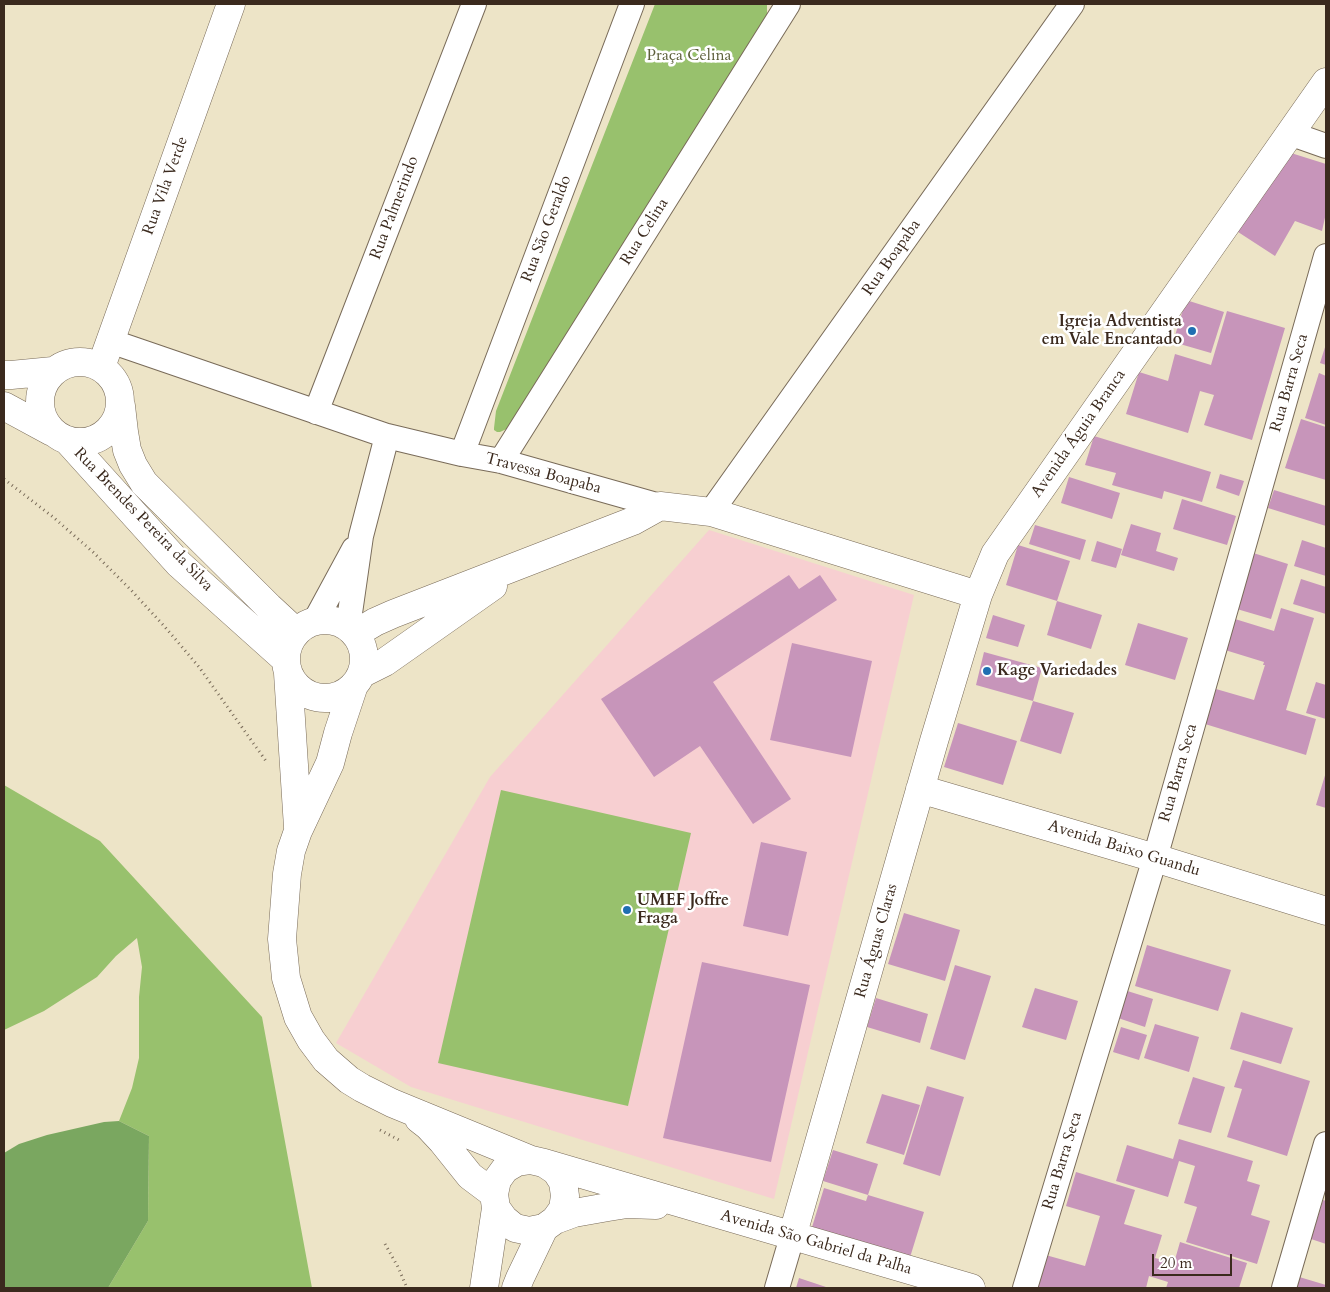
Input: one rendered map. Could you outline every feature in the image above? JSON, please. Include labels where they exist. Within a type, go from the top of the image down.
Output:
[{"type":"main road","name":"Rua Vila Verde","points":[[101,368],[231,4]]},
{"type":"main road","name":"Avenida Águia Branca","points":[[978,595],[995,554],[1326,82]]},
{"type":"main road","points":[[4,375],[53,372],[68,364],[85,362],[101,368],[113,377],[119,391],[121,406],[115,423],[103,437],[86,443],[60,437],[42,418],[39,402],[43,385],[53,372]]},
{"type":"main road","name":"Rua Brendes Pereira da Silva","points":[[4,406],[60,437],[179,564],[286,666]]},
{"type":"main road","name":"Rua Brendes Pereira da Silva","points":[[121,406],[127,450],[133,465],[144,483],[269,607],[306,626]]},
{"type":"main road","name":"Travessa Boapaba","points":[[660,506],[711,512],[978,595]]},
{"type":"main road","points":[[298,831],[286,666],[288,644],[306,626],[327,619],[359,628],[633,521],[660,506]]},
{"type":"main road","points":[[286,666],[296,686],[309,695],[325,698],[341,695],[357,679],[385,662],[529,561]]},
{"type":"main road","name":"Rua Águas Claras","points":[[792,1237],[920,789],[978,595]]},
{"type":"main road","points":[[359,628],[364,660],[338,733],[330,763],[298,831],[291,851],[287,874],[282,939],[286,978],[298,1017],[310,1040],[326,1060],[349,1080],[411,1113],[428,1126],[470,1176],[495,1201],[504,1220],[515,1228],[529,1231],[549,1224]]},
{"type":"main road","name":"Avenida Baixo Guandu","points":[[920,789],[1155,858],[1326,911]]},
{"type":"main road","points":[[392,1103],[556,1171],[563,1182],[565,1196],[563,1209],[549,1224],[516,1288]]},
{"type":"main road","points":[[484,1288],[497,1180],[506,1169],[517,1162],[538,1162]]},
{"type":"main road","name":"Avenida São Gabriel da Palha","points":[[538,1162],[971,1288]]},
{"type":"main road","name":"Avenida São Gabriel da Palha","points":[[549,1224],[574,1213],[627,1204],[690,1206]]},
{"type":"street","name":"Rua Palmerindo","points":[[316,412],[474,4]]},
{"type":"street","name":"Rua São Geraldo","points":[[462,454],[632,4]]},
{"type":"street","name":"Rua Celina","points":[[501,461],[788,4]]},
{"type":"street","name":"Rua Boapaba","points":[[711,512],[1072,4]]},
{"type":"street","points":[[1289,133],[1326,146]]},
{"type":"street","name":"Rua Barra Seca","points":[[1025,1288],[1155,858],[1326,256]]},
{"type":"street","name":"Travessa Boapaba","points":[[110,341],[387,436],[462,454],[501,461],[660,506]]},
{"type":"street","points":[[359,628],[361,536],[387,436]]},
{"type":"street","points":[[306,626],[361,536]]},
{"type":"street","points":[[1284,1288],[1326,1144]]},
{"type":"street","name":"Rua Águas Claras","points":[[777,1288],[792,1237]]},
{"type":"path","points":[[4,479],[53,517],[93,552],[165,627],[199,667],[265,760],[268,767]]},
{"type":"path","points":[[385,1244],[398,1266],[407,1288]]},
{"type":"shaded area","name":"UMEF Joffre Fraga","points":[[709,530],[914,595],[774,1199],[411,1087],[336,1043],[490,777]]},
{"type":"green space","name":"Praça Celina","points":[[655,4],[767,4],[767,16],[513,426],[497,432],[494,430],[496,411]]},
{"type":"green space","points":[[4,785],[100,841],[262,1017],[312,1288],[108,1288],[148,1221],[149,1136],[119,1121],[132,1088],[139,1058],[139,997],[142,967],[137,938],[116,956],[97,977],[44,1011],[4,1030]]},
{"type":"green space","points":[[501,790],[691,833],[628,1106],[438,1063]]},
{"type":"green space","points":[[119,1121],[149,1136],[148,1221],[108,1288],[4,1288],[4,1153],[19,1144],[47,1135],[104,1122]]},
{"type":"building","points":[[1291,153],[1326,164],[1326,213],[1322,231],[1295,221],[1275,256],[1235,230]]},
{"type":"building","points":[[1186,300],[1224,312],[1211,353],[1173,342]]},
{"type":"building","points":[[1227,311],[1285,328],[1252,440],[1204,425],[1214,395],[1200,391],[1188,433],[1126,414],[1139,372],[1168,381],[1175,354],[1211,365]]},
{"type":"building","points":[[1326,344],[1326,365],[1320,363]]},
{"type":"building","points":[[1319,373],[1326,376],[1326,425],[1305,418]]},
{"type":"building","points":[[1301,419],[1326,427],[1326,480],[1285,468]]},
{"type":"building","points":[[1094,436],[1211,472],[1202,502],[1164,491],[1162,499],[1112,485],[1116,473],[1085,465]]},
{"type":"building","points":[[1220,474],[1244,481],[1239,496],[1216,488]]},
{"type":"building","points":[[1069,477],[1120,493],[1112,519],[1061,503]]},
{"type":"building","points":[[1274,490],[1326,506],[1326,526],[1268,508]]},
{"type":"building","points":[[1182,499],[1236,516],[1227,545],[1173,529]]},
{"type":"building","points":[[1131,524],[1161,533],[1156,551],[1178,558],[1174,571],[1121,555]]},
{"type":"building","points":[[1035,525],[1086,540],[1080,560],[1029,544]]},
{"type":"building","points":[[1302,540],[1326,548],[1326,576],[1294,566]]},
{"type":"building","points":[[1097,541],[1122,549],[1116,568],[1091,561]]},
{"type":"building","points":[[1018,545],[1070,561],[1057,601],[1006,585]]},
{"type":"building","points":[[1247,551],[1288,564],[1271,619],[1230,607]]},
{"type":"building","points":[[789,575],[799,589],[820,575],[837,600],[713,682],[791,799],[753,824],[700,746],[654,777],[601,699]]},
{"type":"building","points":[[1301,579],[1326,587],[1326,614],[1293,604]]},
{"type":"building","points":[[1057,601],[1102,615],[1091,649],[1047,635]]},
{"type":"building","points":[[1281,608],[1314,618],[1286,710],[1316,719],[1306,755],[1205,724],[1216,689],[1254,700],[1265,665],[1263,665],[1264,662],[1225,650],[1235,619],[1274,631]]},
{"type":"building","points":[[993,615],[1025,625],[1018,647],[986,638]]},
{"type":"building","points":[[1138,623],[1188,638],[1175,680],[1125,665]]},
{"type":"building","points":[[792,643],[872,661],[851,757],[770,740]]},
{"type":"building","points":[[984,652],[1042,668],[1033,701],[976,685]]},
{"type":"building","points":[[1316,682],[1326,685],[1326,719],[1306,713]]},
{"type":"building","points":[[1033,701],[1074,713],[1061,754],[1020,741]]},
{"type":"building","points":[[958,723],[1017,741],[1003,785],[944,767]]},
{"type":"building","points":[[1326,772],[1326,808],[1316,805]]},
{"type":"building","points":[[761,842],[807,852],[788,936],[743,926]]},
{"type":"building","points":[[904,913],[960,930],[945,981],[888,964]]},
{"type":"building","points":[[1147,945],[1231,970],[1218,1011],[1135,986]]},
{"type":"building","points":[[702,962],[810,985],[771,1162],[663,1138]]},
{"type":"building","points":[[955,965],[991,976],[965,1060],[930,1049]]},
{"type":"building","points":[[1035,988],[1078,1001],[1066,1040],[1022,1027]]},
{"type":"building","points":[[1121,989],[1153,999],[1145,1027],[1112,1016]]},
{"type":"building","points":[[876,998],[928,1014],[920,1043],[867,1027]]},
{"type":"building","points":[[1241,1012],[1293,1028],[1281,1064],[1230,1049]]},
{"type":"building","points":[[1155,1024],[1199,1037],[1189,1072],[1144,1058]]},
{"type":"building","points":[[1121,1027],[1147,1035],[1139,1060],[1113,1052]]},
{"type":"building","points":[[1243,1060],[1310,1081],[1287,1156],[1227,1137],[1242,1089],[1234,1087]]},
{"type":"building","points":[[1193,1077],[1225,1087],[1211,1133],[1178,1124]]},
{"type":"building","points":[[927,1086],[964,1097],[940,1176],[903,1164]]},
{"type":"building","points":[[882,1094],[920,1105],[904,1155],[866,1143]]},
{"type":"building","points":[[1179,1139],[1253,1161],[1247,1181],[1260,1185],[1251,1215],[1270,1221],[1257,1264],[1186,1242],[1197,1207],[1184,1203],[1195,1166],[1179,1161],[1168,1197],[1116,1181],[1127,1145],[1173,1159]]},
{"type":"building","points":[[833,1150],[878,1164],[868,1195],[823,1181]]},
{"type":"building","points":[[1076,1172],[1135,1190],[1124,1224],[1162,1235],[1155,1258],[1174,1263],[1180,1242],[1247,1263],[1239,1288],[1166,1288],[1168,1282],[1149,1276],[1146,1288],[1032,1288],[1042,1254],[1085,1266],[1100,1216],[1066,1206]]},
{"type":"building","points":[[824,1188],[866,1201],[868,1195],[924,1212],[907,1267],[809,1237]]},
{"type":"building","points":[[1323,1200],[1326,1201],[1326,1244],[1311,1239]]},
{"type":"building","points":[[1296,1276],[1326,1285],[1326,1288],[1292,1288]]},
{"type":"building","points":[[799,1278],[829,1288],[796,1288]]},
{"type":"place","name":"Igreja Adventista em Vale Encantado","points":[[1192,331]]},
{"type":"place","name":"Kage Variedades","points":[[987,671]]},
{"type":"place","name":"UMEF Joffre Fraga","points":[[627,910]]}]
